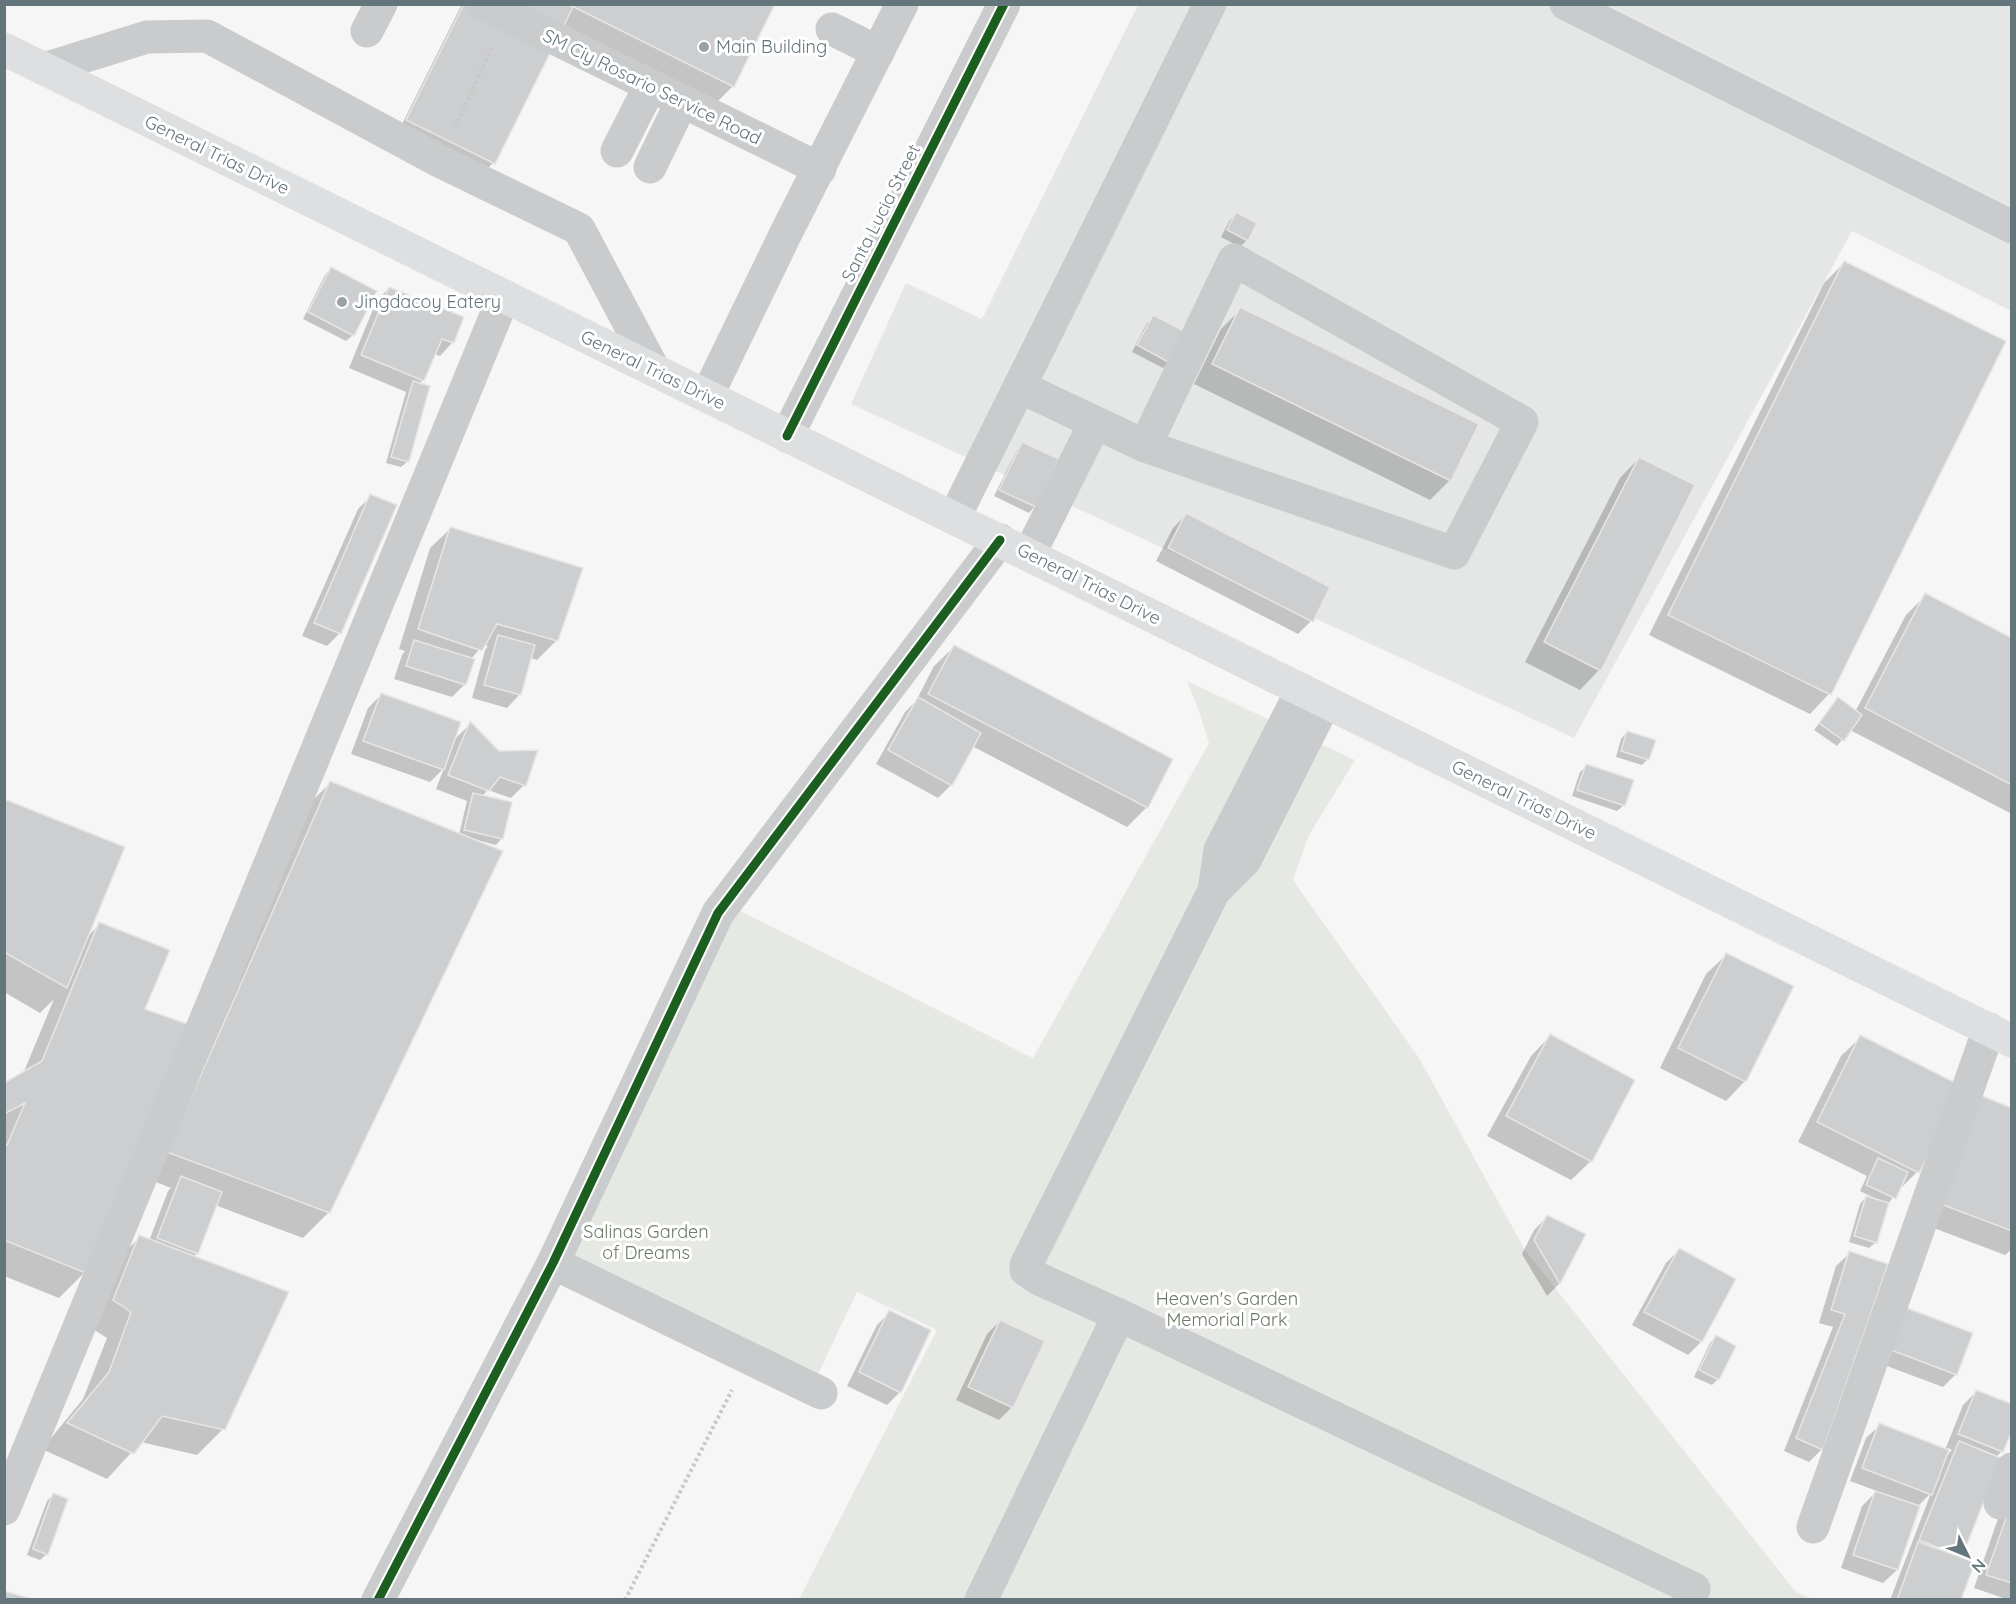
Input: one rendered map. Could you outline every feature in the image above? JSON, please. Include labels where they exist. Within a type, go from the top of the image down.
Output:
[{"type":"main road","name":"General Trias Drive","points":[[4,49],[2000,1035]]},
{"type":"street","points":[[707,396],[786,233],[902,4]]},
{"type":"street","name":"Santa Lucia Street","points":[[787,436],[1004,4]]},
{"type":"street","points":[[954,518],[1210,4]]},
{"type":"street","points":[[1566,4],[2012,226]]},
{"type":"street","name":"SM Ciy Rosario Service Road","points":[[496,10],[820,169]]},
{"type":"street","points":[[832,29],[878,52]]},
{"type":"street","points":[[44,69],[147,37],[207,36],[439,161],[579,230],[654,370]]},
{"type":"street","points":[[617,152],[650,86]]},
{"type":"street","points":[[650,167],[682,101]]},
{"type":"street","points":[[1020,387],[1145,446],[1454,553],[1522,422],[1234,260],[1145,446]]},
{"type":"street","points":[[4,1509],[504,296]]},
{"type":"street","points":[[1029,555],[1095,423]]},
{"type":"street","points":[[378,1599],[553,1263],[718,913],[1000,540]]},
{"type":"street","points":[[1313,696],[1245,860],[1214,891],[1026,1265],[1026,1270],[1029,1274],[1694,1589],[1689,1599]]},
{"type":"street","points":[[1813,1527],[2000,1035]]},
{"type":"street","points":[[553,1263],[821,1393]]},
{"type":"street","points":[[981,1599],[1119,1315]]},
{"type":"street","points":[[2000,1503],[2012,1469]]},
{"type":"path","points":[[439,161],[496,10]]},
{"type":"path","points":[[625,1599],[749,1358]]},
{"type":"shaded area","points":[[1138,5],[2011,5],[2011,311],[1852,231],[1574,738],[851,404],[906,283],[982,319]]},
{"type":"green space","name":"Heaven's Garden Memorial Park","points":[[1187,681],[1355,760],[1309,835],[1293,880],[1419,1058],[1525,1250],[1795,1591],[1811,1599],[799,1599],[937,1330],[857,1292],[816,1378],[572,1260],[696,992],[738,910],[1033,1058],[1209,743]]},
{"type":"building","points":[[464,4],[568,4],[573,7],[495,164],[406,120]]},
{"type":"building","name":"Main Building","points":[[568,4],[775,4],[734,87]]},
{"type":"building","points":[[1236,212],[1257,223],[1248,241],[1227,230]]},
{"type":"building","points":[[1844,261],[2006,341],[1831,695],[1668,615]]},
{"type":"building","name":"Jingdacoy Eatery","points":[[331,267],[377,291],[354,336],[308,312]]},
{"type":"building","points":[[389,287],[464,317],[454,343],[442,339],[424,381],[361,355]]},
{"type":"building","points":[[1240,307],[1479,424],[1451,481],[1212,364]]},
{"type":"building","points":[[1153,315],[1186,332],[1170,363],[1137,345]]},
{"type":"building","points":[[413,381],[430,386],[409,462],[391,457]]},
{"type":"building","points":[[1022,442],[1059,459],[1036,507],[999,490]]},
{"type":"building","points":[[1639,457],[1695,485],[1601,671],[1544,642]]},
{"type":"building","points":[[370,494],[397,505],[341,634],[314,623]]},
{"type":"building","points":[[1186,513],[1330,587],[1313,622],[1168,548]]},
{"type":"building","points":[[450,527],[583,568],[558,641],[497,624],[482,651],[418,629]]},
{"type":"building","points":[[1925,593],[2012,638],[2012,785],[1865,708]]},
{"type":"building","points":[[498,635],[535,645],[521,695],[484,685]]},
{"type":"building","points":[[414,640],[475,659],[466,685],[406,666]]},
{"type":"building","points":[[954,645],[1173,759],[1148,808],[928,694]]},
{"type":"building","points":[[381,693],[461,722],[444,770],[363,741]]},
{"type":"building","points":[[918,697],[981,733],[952,786],[888,750]]},
{"type":"building","points":[[1838,697],[1862,715],[1844,741],[1819,723]]},
{"type":"building","points":[[470,721],[499,751],[538,750],[526,786],[500,777],[489,791],[448,775]]},
{"type":"building","points":[[1627,731],[1656,740],[1649,760],[1621,751]]},
{"type":"building","points":[[1586,764],[1634,780],[1625,806],[1577,790]]},
{"type":"building","points":[[330,781],[503,851],[330,1213],[167,1152]]},
{"type":"building","points":[[473,793],[512,802],[503,839],[464,830]]},
{"type":"building","points":[[4,799],[125,847],[67,988],[4,952]]},
{"type":"building","points":[[99,922],[170,950],[145,1009],[190,1025],[86,1273],[4,1240],[4,1144],[7,1145],[25,1103],[4,1114],[4,1083],[42,1061]]},
{"type":"building","points":[[1726,953],[1794,986],[1746,1082],[1678,1048]]},
{"type":"building","points":[[1550,1034],[1635,1080],[1592,1162],[1506,1116]]},
{"type":"building","points":[[1860,1035],[1962,1086],[1919,1173],[1817,1122]]},
{"type":"building","points":[[1975,1093],[2012,1108],[2012,1231],[1933,1201]]},
{"type":"building","points":[[1878,1158],[1908,1172],[1896,1199],[1866,1185]]},
{"type":"building","points":[[181,1176],[222,1192],[198,1254],[157,1238]]},
{"type":"building","points":[[1866,1196],[1889,1203],[1877,1243],[1854,1236]]},
{"type":"building","points":[[1547,1215],[1586,1234],[1560,1284],[1534,1240]]},
{"type":"building","points":[[139,1235],[289,1292],[225,1430],[162,1416],[134,1454],[67,1423],[109,1372],[131,1312],[113,1300]]},
{"type":"building","points":[[1679,1248],[1736,1279],[1702,1342],[1644,1312]]},
{"type":"building","points":[[1849,1251],[1888,1264],[1823,1450],[1796,1438],[1845,1314],[1831,1310]]},
{"type":"building","points":[[1907,1308],[1973,1333],[1957,1375],[1891,1350]]},
{"type":"building","points":[[889,1310],[931,1330],[901,1393],[859,1372]]},
{"type":"building","points":[[1000,1320],[1045,1341],[1013,1408],[968,1387]]},
{"type":"building","points":[[1716,1335],[1736,1346],[1719,1380],[1699,1370]]},
{"type":"building","points":[[1976,1390],[2012,1404],[2012,1431],[2003,1452],[1958,1434]]},
{"type":"building","points":[[1879,1423],[1949,1450],[1932,1495],[1862,1468]]},
{"type":"building","points":[[1959,1441],[2001,1458],[1962,1557],[1919,1540]]},
{"type":"building","points":[[1875,1491],[1920,1506],[1898,1570],[1853,1555]]},
{"type":"building","points":[[53,1493],[68,1499],[48,1555],[33,1549]]},
{"type":"building","points":[[2012,1501],[2012,1583],[1986,1575]]},
{"type":"building","points":[[1918,1542],[1975,1562],[1961,1600],[1897,1600]]},
{"type":"building","points":[[4,1591],[32,1599],[32,1600],[4,1600]]},
{"type":"cycle path","points":[[787,436],[1004,4]]},
{"type":"cycle path","points":[[378,1600],[553,1263],[718,913],[1000,540]]},
{"type":"place","name":"Main Building","points":[[704,47]]},
{"type":"place","name":"Jingdacoy Eatery","points":[[342,302]]},
{"type":"park label","name":"Salinas Garden of Dreams","points":[[646,1242]]}]
